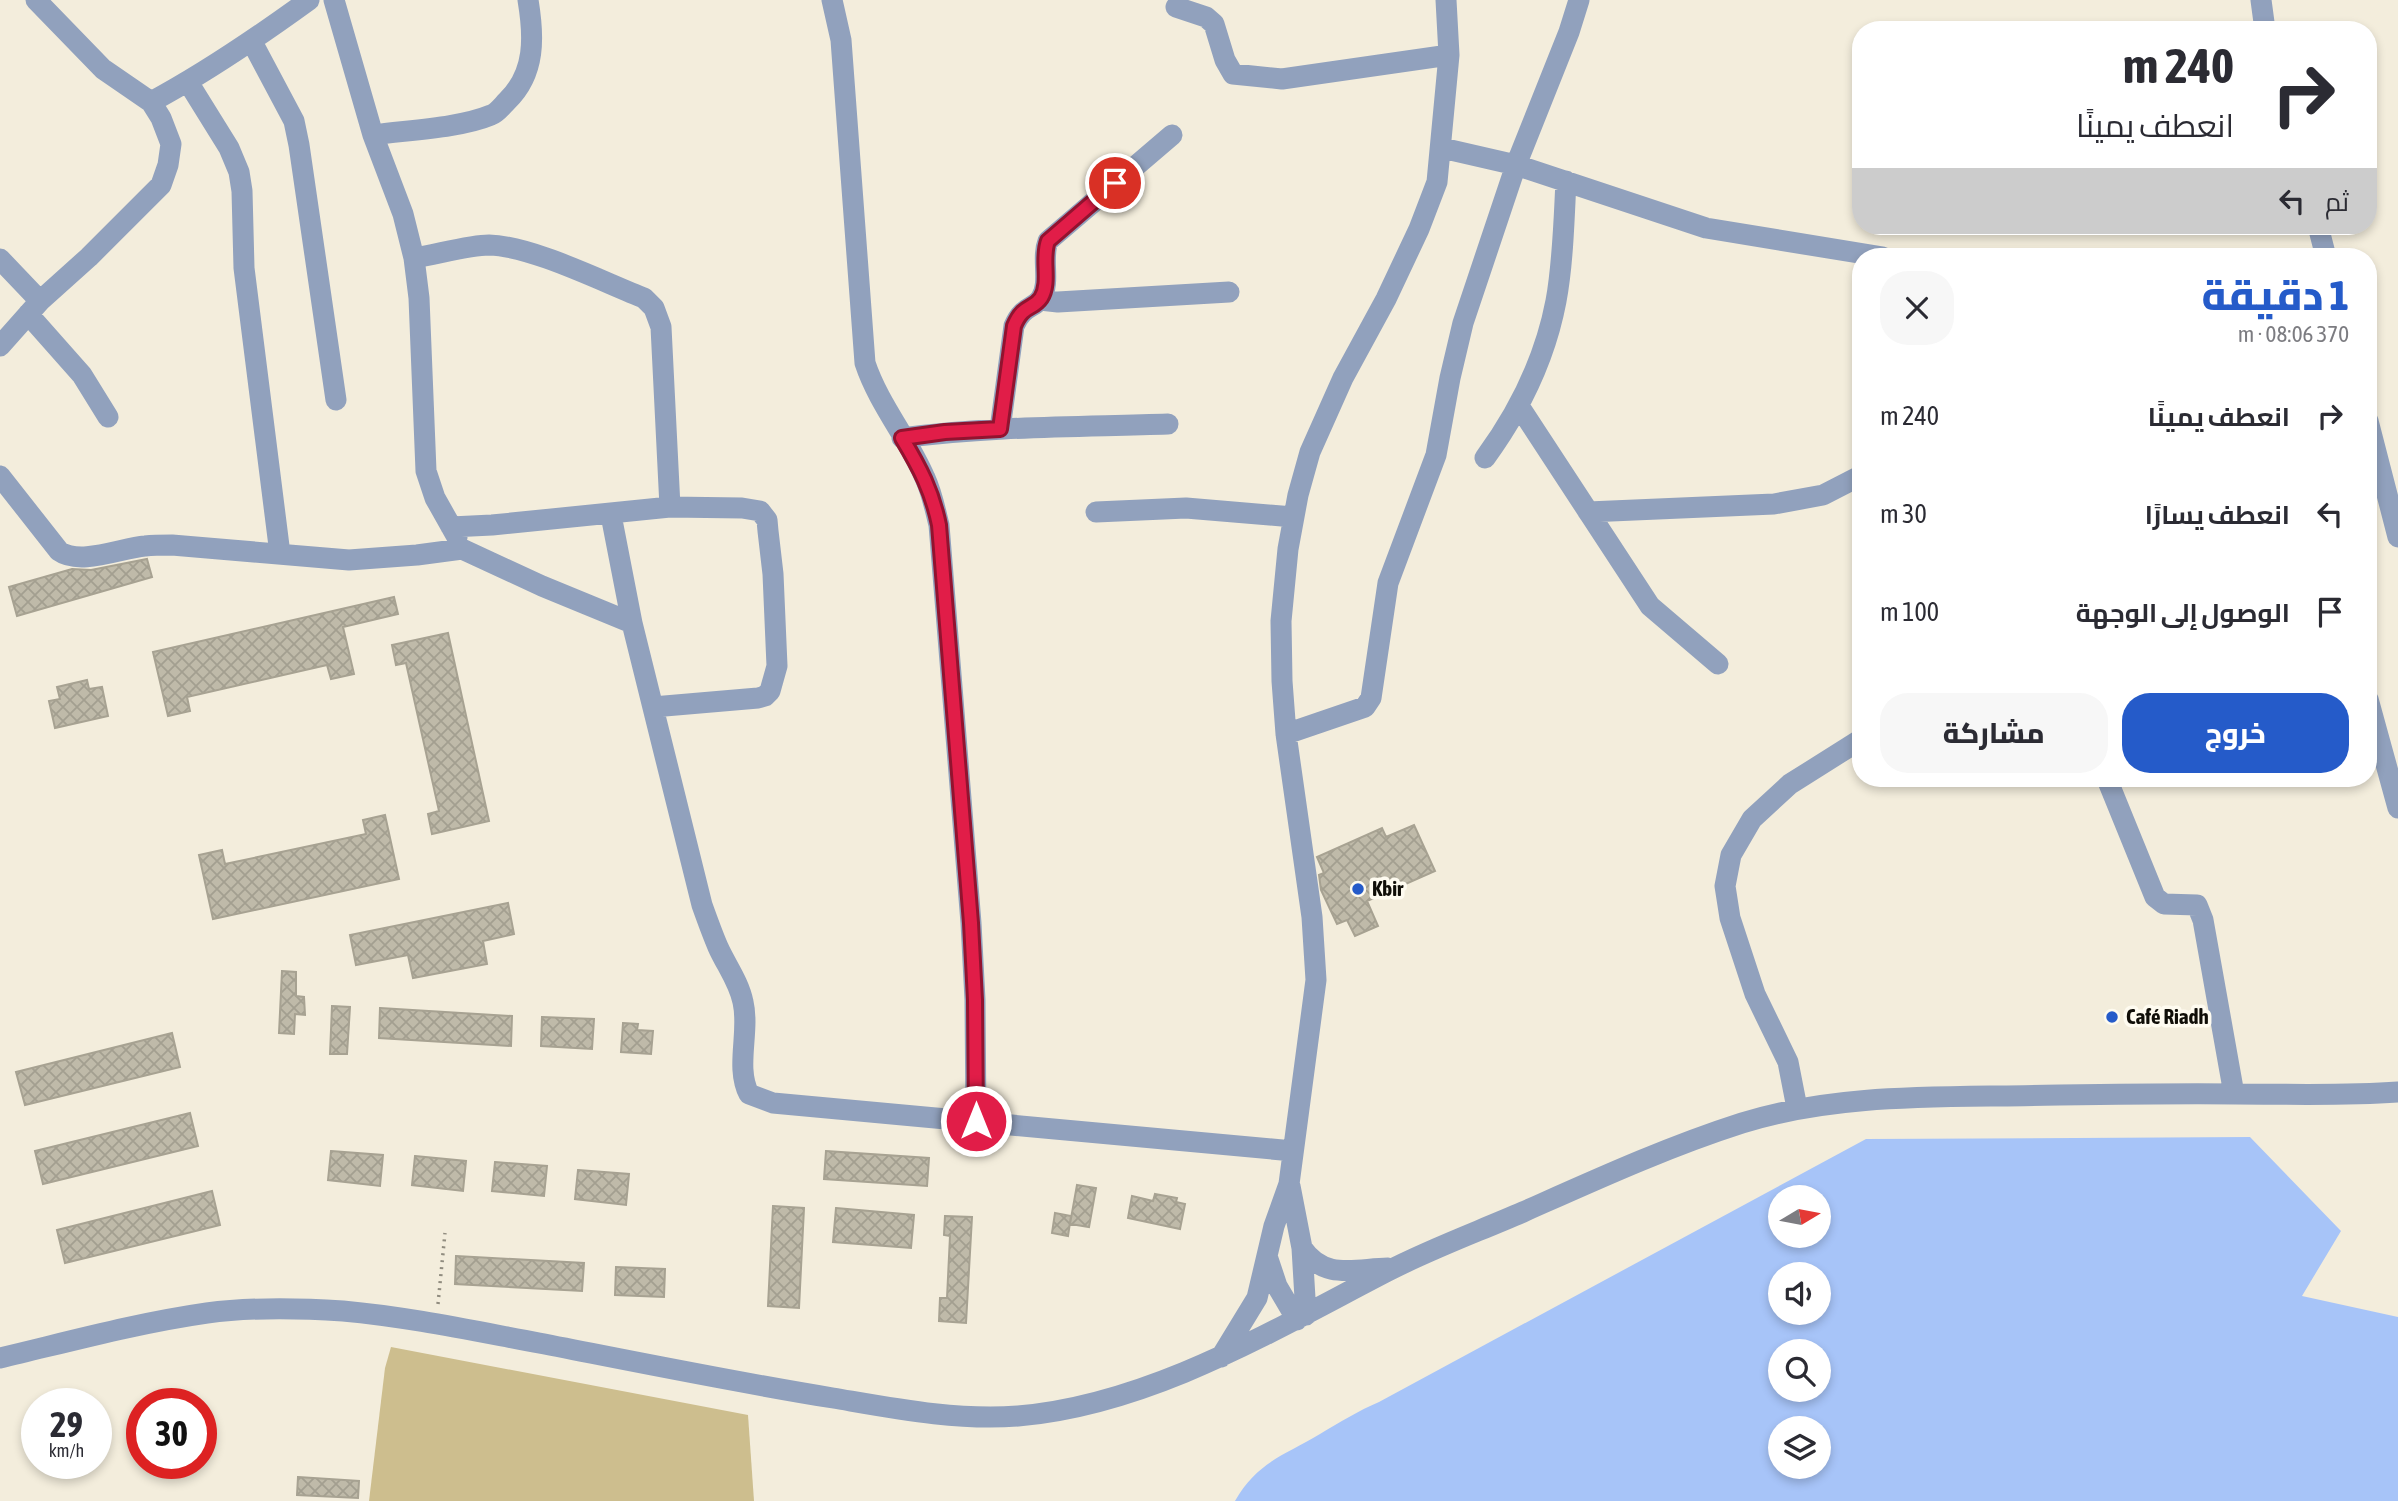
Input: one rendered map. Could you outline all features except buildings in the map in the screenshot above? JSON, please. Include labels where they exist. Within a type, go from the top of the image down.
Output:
[{"type":"street","points":[[151,102],[252,42],[309,0]]},
{"type":"street","points":[[334,0],[373,135],[403,214],[414,258],[419,298],[426,471],[435,498],[462,549]]},
{"type":"street","points":[[373,135],[473,121],[494,114],[513,96],[532,55],[533,30],[528,0]]},
{"type":"street","points":[[832,0],[841,40],[866,363],[873,386],[925,476],[939,525],[971,923],[976,1121]]},
{"type":"street","points":[[1221,1357],[1257,1298],[1274,1226],[1289,1184],[1316,980],[1312,918],[1286,734],[1282,681],[1281,621],[1287,549],[1310,452],[1343,378],[1386,299],[1419,229],[1437,182],[1449,55],[1446,0]]},
{"type":"street","points":[[1286,734],[1365,706],[1371,698],[1388,583],[1436,455],[1463,323],[1516,165],[1579,0]]},
{"type":"street","points":[[2260,0],[2264,21]]},
{"type":"street","points":[[0,346],[34,308],[160,185],[168,164],[171,144],[167,130],[151,102],[103,69],[48,3]]},
{"type":"street","points":[[1176,7],[1206,17],[1214,24],[1224,60],[1233,74],[1282,79],[1449,55]]},
{"type":"street","points":[[252,42],[290,114],[299,145],[337,400]]},
{"type":"street","points":[[188,82],[229,148],[239,172],[244,268],[280,554]]},
{"type":"street","points":[[1040,300],[1045,286],[1044,252],[1048,241],[1172,135]]},
{"type":"street","points":[[1441,148],[1516,165],[1706,228],[1852,252]]},
{"type":"street","points":[[1485,457],[1509,424],[1540,360],[1557,298],[1566,181]]},
{"type":"street","points":[[414,258],[488,245],[541,257],[644,298],[654,308],[661,327],[670,507]]},
{"type":"street","points":[[0,259],[82,375],[108,417]]},
{"type":"street","points":[[1000,429],[1014,326],[1020,313],[1040,300],[1080,302],[1229,292]]},
{"type":"street","points":[[1519,406],[1650,606],[1718,664]]},
{"type":"street","points":[[902,438],[1000,429],[1168,424]]},
{"type":"street","points":[[2377,456],[2398,537]]},
{"type":"street","points":[[0,476],[66,556],[172,545],[349,560],[462,549],[632,623]]},
{"type":"street","points":[[1588,512],[1774,505],[1823,495],[1852,480]]},
{"type":"street","points":[[451,527],[492,526],[670,507],[755,509],[764,514],[773,574],[777,666],[773,683],[765,696],[653,707]]},
{"type":"street","points":[[1096,512],[1186,508],[1293,517]]},
{"type":"street","points":[[611,514],[632,623],[702,905],[743,1001],[743,1074],[749,1094],[773,1103],[1293,1151]]},
{"type":"street","points":[[2377,732],[2398,808]]},
{"type":"street","points":[[1797,1108],[1788,1062],[1755,994],[1730,918],[1726,886],[1731,855],[1752,820],[1790,784],[1852,745]]},
{"type":"street","points":[[2110,787],[2155,897],[2164,904],[2197,905],[2203,920],[2234,1094]]},
{"type":"street","points":[[0,1358],[129,1328],[206,1314],[278,1308],[344,1311],[436,1323],[757,1386],[869,1404],[987,1416],[1016,1416],[1079,1406],[1118,1395],[1221,1357],[1393,1268],[1630,1165],[1741,1124],[1797,1108],[1948,1096],[2346,1096],[2398,1092]]},
{"type":"street","points":[[1289,1184],[1302,1248],[1301,1317]]},
{"type":"street","points":[[1302,1248],[1310,1259],[1328,1270],[1393,1268]]},
{"type":"street","points":[[1268,1257],[1277,1286],[1301,1317]]},
{"type":"path","points":[[436,1323],[444,1233]]},
{"type":"shaded area","points":[[391,1347],[748,1415],[754,1501],[369,1501],[385,1368]]},
{"type":"water","points":[[2250,1137],[2341,1231],[2302,1296],[2398,1317],[2398,1501],[1235,1501],[1262,1468],[1284,1454],[1768,1192],[1768,1248],[1831,1248],[1831,1185],[1781,1185],[1866,1139]]},
{"type":"place","name":"Kbir","points":[[1358,889]]},
{"type":"place","name":"Café Riadh","points":[[2112,1017]]},
{"type":"route","points":[[976,1121],[971,923],[939,525],[925,476],[902,438],[1000,429],[1014,326],[1020,313],[1040,300],[1045,286],[1044,252],[1048,241],[1115,183]]}]
